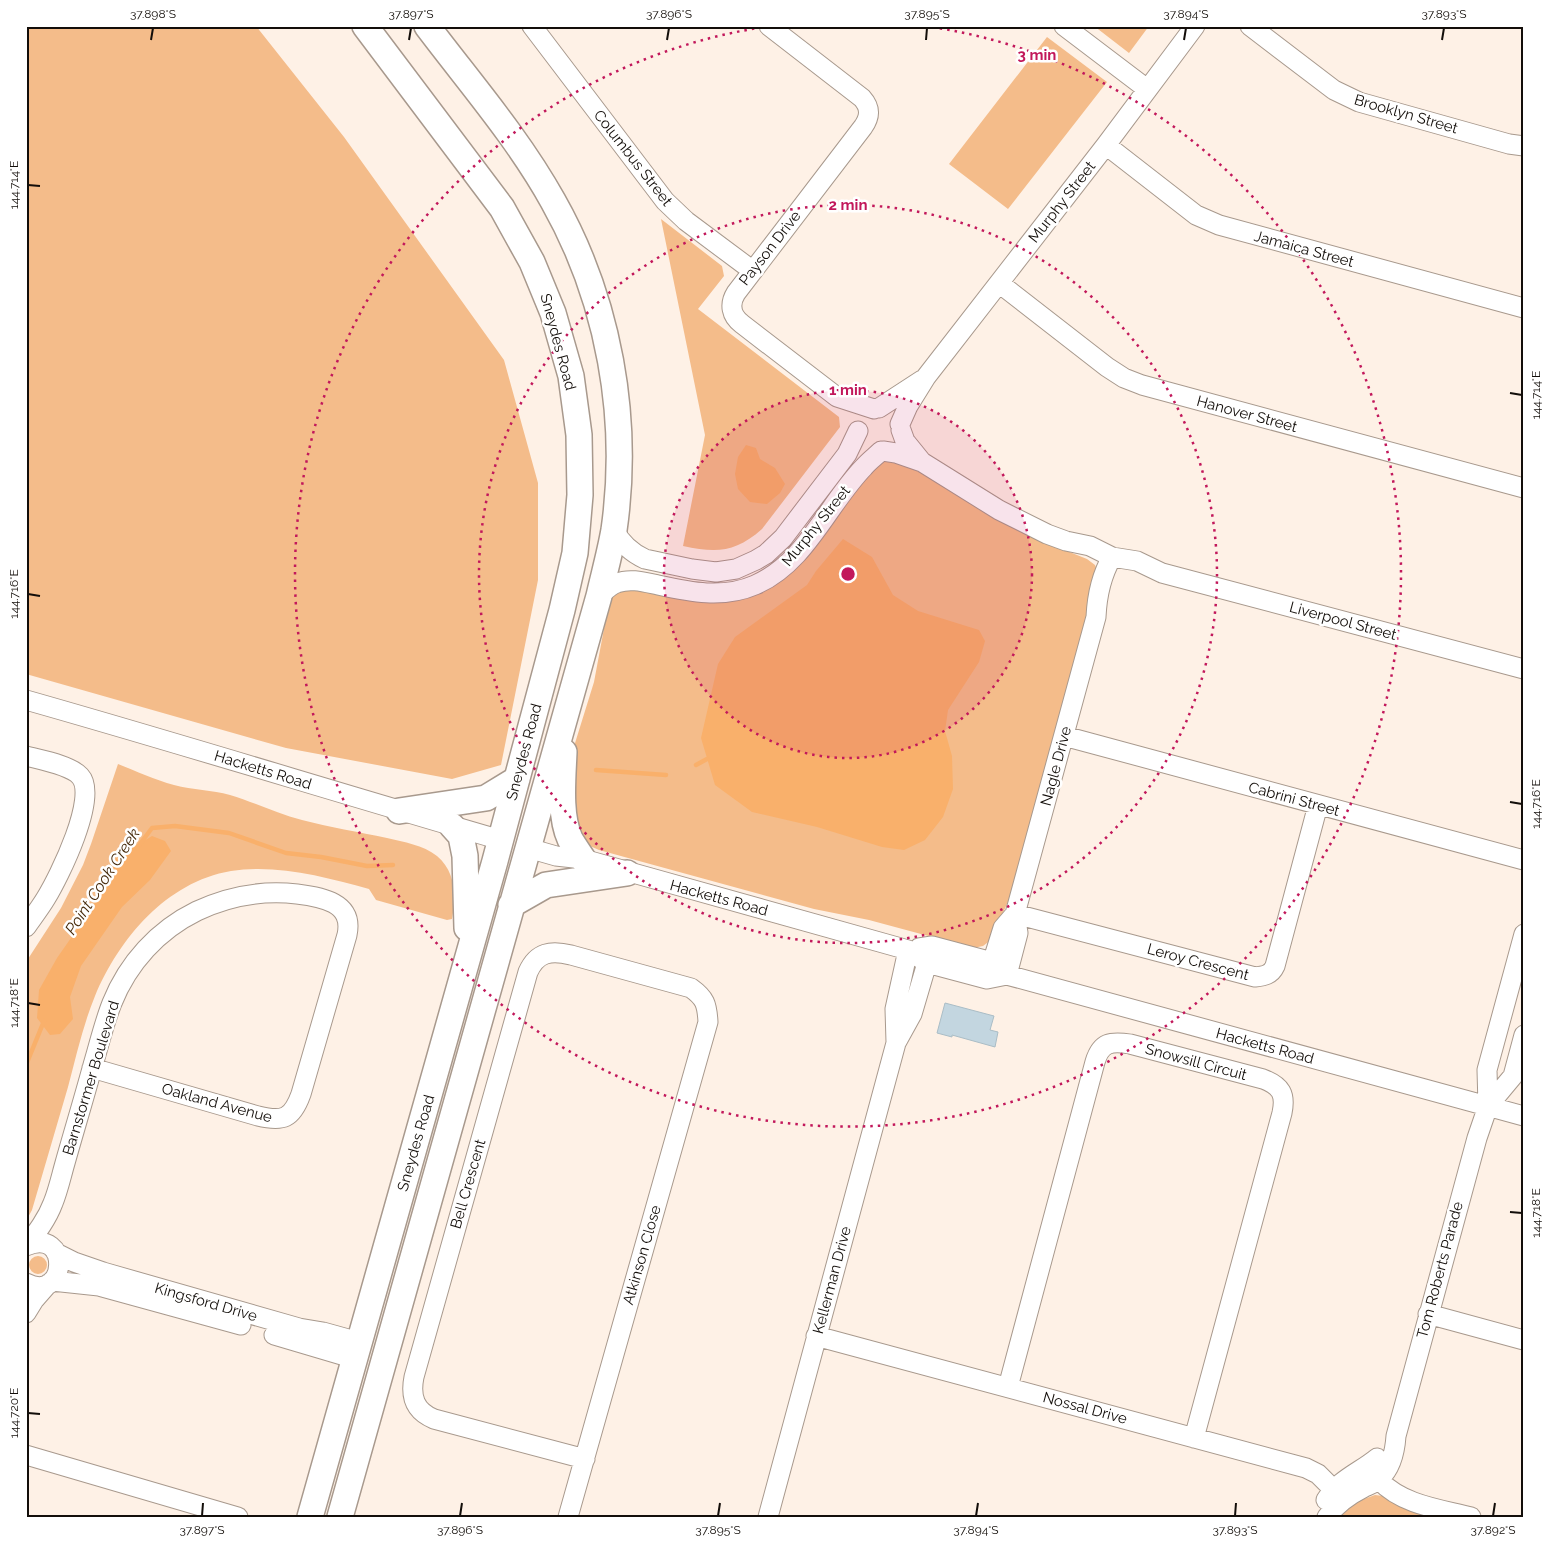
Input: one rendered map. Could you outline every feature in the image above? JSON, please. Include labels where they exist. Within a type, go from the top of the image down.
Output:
[{"type":"main road","name":"Sneydes Road","points":[[310,1517],[501,840],[562,610],[575,553],[580,495],[579,435],[571,376],[553,313],[532,262],[502,208],[365,26]]},
{"type":"main road","name":"Sneydes Road","points":[[340,1517],[564,714],[599,596],[614,530],[619,478],[619,421],[612,366],[585,267],[561,215],[520,148],[427,26]]},
{"type":"main road","points":[[564,714],[563,778],[565,823],[570,838],[583,859]]},
{"type":"main road","points":[[399,811],[486,798],[517,780]]},
{"type":"main road","points":[[452,826],[461,836],[465,856],[467,958]]},
{"type":"main road","points":[[501,840],[528,848]]},
{"type":"main road","points":[[511,906],[546,885],[627,873]]},
{"type":"main road","points":[[357,1351],[384,1357]]},
{"type":"street","name":"Columbus Street","points":[[532,26],[665,201],[686,221],[753,271]]},
{"type":"street","name":"Payson Drive","points":[[769,26],[862,98],[868,106],[869,114],[863,127],[733,298],[732,309],[735,317],[838,397],[858,427]]},
{"type":"street","points":[[1064,26],[1147,89]]},
{"type":"street","name":"Murphy Street","points":[[900,427],[908,406],[926,377],[1106,145],[1195,26]]},
{"type":"street","name":"Brooklyn Street","points":[[1250,26],[1334,90],[1346,97],[1368,105],[1509,144],[1524,146]]},
{"type":"street","name":"Jamaica Street","points":[[1106,145],[1196,215],[1213,223],[1524,308]]},
{"type":"street","name":"Hanover Street","points":[[998,283],[1106,367],[1142,386],[1524,488]]},
{"type":"street","name":"Murphy Street","points":[[877,409],[926,377]]},
{"type":"street","name":"Payson Drive","points":[[838,397],[877,409]]},
{"type":"street","points":[[877,409],[885,409],[894,414],[900,427],[898,442],[889,449],[882,451],[875,451],[865,446],[858,427],[863,416],[877,409]]},
{"type":"street","name":"Murphy Street","points":[[614,530],[618,538],[637,555],[646,559],[705,571],[726,571],[746,565],[766,554],[783,538],[847,454],[858,427]]},
{"type":"street","name":"Liverpool Street","points":[[900,427],[905,441],[922,462]]},
{"type":"street","name":"Murphy Street","points":[[599,596],[618,582],[632,581],[710,594],[740,590],[760,583],[781,570],[796,556],[859,473],[882,451]]},
{"type":"street","name":"Liverpool Street","points":[[882,451],[896,453],[922,462],[999,510],[1047,534],[1066,541],[1090,546],[1111,563],[1137,561],[1162,573],[1524,670]]},
{"type":"street","name":"Nagle Drive","points":[[1007,975],[1018,932],[1015,914],[1096,617],[1097,596],[1101,579],[1111,563]]},
{"type":"street","name":"Hacketts Road","points":[[26,700],[501,840]]},
{"type":"street","name":"Cabrini Street","points":[[1064,736],[1524,860]]},
{"type":"street","points":[[26,756],[63,767],[78,774],[84,782],[86,796],[79,822],[64,862],[46,898],[26,927]]},
{"type":"street","name":"Leroy Crescent","points":[[1015,914],[1255,977],[1268,975],[1274,970],[1318,805]]},
{"type":"street","name":"Hacketts Road","points":[[528,848],[556,856],[583,859],[627,873],[908,950],[989,970],[1524,1116]]},
{"type":"street","name":"Barnstormer Boulevard","points":[[27,1246],[40,1228],[53,1204],[112,1004],[126,976],[154,940],[179,921],[208,906],[250,894],[277,892],[328,900],[344,911],[348,921]]},
{"type":"street","name":"Nagle Drive","points":[[989,970],[1003,928],[1015,914]]},
{"type":"street","name":"Oakland Avenue","points":[[92,1068],[258,1116],[275,1120],[285,1117],[294,1110],[301,1094],[347,935],[348,921]]},
{"type":"street","name":"Tom Roberts Parade","points":[[1488,1106],[1487,1070],[1524,934]]},
{"type":"street","name":"Kellerman Drive","points":[[896,1043],[895,1009],[908,950]]},
{"type":"street","name":"Bell Crescent","points":[[585,1459],[429,1417],[418,1409],[413,1399],[414,1377],[530,966],[544,954],[562,953],[691,988],[700,995]]},
{"type":"street","name":"Kellerman Drive","points":[[772,1516],[816,1336],[896,1043],[912,1014],[929,954]]},
{"type":"street","name":"Atkinson Close","points":[[568,1517],[708,1022],[707,1006],[700,995]]},
{"type":"street","name":"Snowsill Circuit","points":[[1008,1387],[1095,1062],[1100,1051],[1110,1043],[1130,1044],[1263,1080],[1274,1084],[1280,1090],[1284,1098],[1282,1113],[1194,1438]]},
{"type":"street","name":"Tom Roberts Parade","points":[[1328,1517],[1336,1505],[1338,1494],[1391,1463],[1395,1451],[1396,1436],[1428,1314],[1477,1138],[1488,1106],[1512,1076],[1523,1044]]},
{"type":"street","name":"Barnstormer Boulevard","points":[[50,1283],[59,1270],[59,1261],[55,1252],[53,1204]]},
{"type":"street","name":"Kingsford Drive","points":[[27,1246],[42,1243],[74,1262],[103,1272],[299,1328],[341,1336],[357,1351]]},
{"type":"street","name":"Kingsford Drive","points":[[26,1283],[39,1287],[50,1283],[85,1284],[119,1291],[322,1348],[357,1351]]},
{"type":"street","points":[[26,1313],[34,1300],[50,1283]]},
{"type":"street","points":[[1428,1314],[1524,1340]]},
{"type":"street","name":"Nossal Drive","points":[[816,1336],[1306,1468],[1318,1474],[1338,1494]]},
{"type":"street","points":[[26,1455],[238,1517]]},
{"type":"street","points":[[1374,1472],[1397,1495],[1471,1517]]},
{"type":"street","points":[[1320,1517],[1322,1508],[1338,1494]]},
{"type":"shaded area","points":[[26,26],[256,26],[344,137],[504,360],[538,483],[538,580],[501,765],[452,779],[286,748],[26,674]]},
{"type":"shaded area","points":[[1094,26],[1149,26],[1129,53]]},
{"type":"shaded area","points":[[1047,37],[1107,82],[1008,209],[949,164]]},
{"type":"shaded area","points":[[661,219],[722,266],[724,276],[698,309],[839,417],[840,427],[762,529],[743,543],[725,549],[705,550],[683,546],[705,435]]},
{"type":"shaded area","points":[[880,460],[906,461],[973,505],[1007,524],[1087,559],[1095,565],[1097,570],[1097,581],[1010,897],[991,940],[983,946],[973,948],[869,920],[814,909],[599,850],[590,846],[576,832],[571,756],[594,682],[606,618],[614,593],[619,589],[745,593]]},
{"type":"shaded area","points":[[118,764],[174,785],[230,795],[293,817],[413,844],[426,849],[443,862],[451,877],[454,893],[452,919],[447,920],[376,900],[369,889],[352,884],[283,870],[248,869],[207,877],[186,887],[166,900],[131,934],[117,954],[95,996],[83,1030],[32,1210],[26,1221],[26,962],[61,908],[83,865]]},
{"type":"shaded area","points":[[38,1256],[44,1259],[47,1265],[44,1271],[38,1274],[32,1271],[29,1265],[32,1259]]},
{"type":"shaded area","points":[[1375,1495],[1383,1496],[1441,1517],[1337,1517],[1356,1502]]},
{"type":"water","points":[[746,445],[756,448],[760,459],[775,468],[785,484],[780,493],[767,504],[750,502],[738,489],[735,474],[738,457]]},
{"type":"water","points":[[843,539],[872,557],[893,595],[918,611],[979,630],[985,641],[979,662],[948,710],[945,731],[952,756],[953,789],[943,817],[925,840],[904,850],[882,847],[817,827],[752,812],[715,785],[701,738],[718,664],[735,637],[807,585],[816,571]]},
{"type":"water","points":[[152,836],[165,841],[171,851],[150,880],[122,907],[81,966],[70,997],[73,1019],[60,1034],[50,1035],[37,1018],[39,990],[57,958],[94,905],[98,884],[121,852]]},
{"type":"building","points":[[945,1003],[994,1016],[990,1030],[998,1032],[995,1047],[952,1035],[952,1037],[937,1033]]},
{"type":"waterway","name":"Point Cook Creek","points":[[696,765],[707,759]]},
{"type":"waterway","name":"Point Cook Creek","points":[[596,770],[666,775]]},
{"type":"waterway","name":"Point Cook Creek","points":[[137,848],[152,828],[175,826],[229,833],[286,853],[321,857],[367,866],[393,865]]},
{"type":"waterway","name":"Point Cook Creek","points":[[26,1065],[44,1021]]}]
